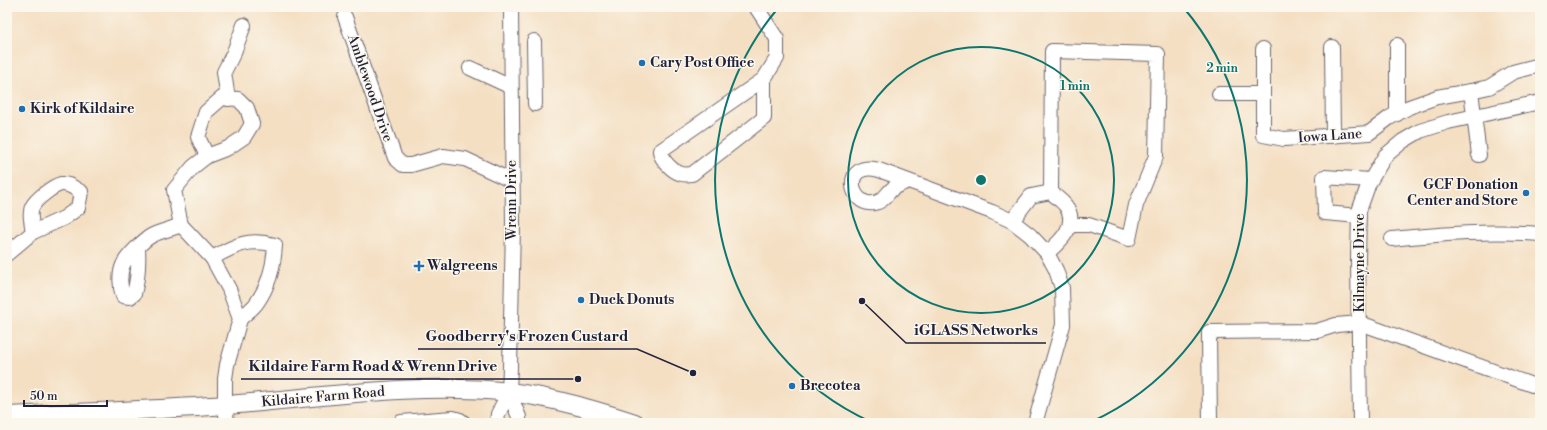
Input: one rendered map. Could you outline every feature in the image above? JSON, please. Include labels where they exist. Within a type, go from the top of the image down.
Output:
[{"type":"main road","name":"Kildaire Farm Road","points":[[7,416],[108,417],[370,392],[469,390],[509,392],[533,396],[586,407],[635,423]]},
{"type":"street","name":"Wrenn Drive","points":[[509,392],[512,181],[510,7]]},
{"type":"street","points":[[756,7],[777,39],[777,58],[764,79],[660,151],[660,154],[672,170],[683,174],[692,174],[764,118],[764,79]]},
{"type":"street","name":"Amblewood Drive","points":[[345,17],[395,158],[403,165],[411,165],[443,156],[465,160],[512,181]]},
{"type":"street","points":[[228,98],[224,72],[234,52],[244,25]]},
{"type":"street","points":[[534,41],[535,104]]},
{"type":"street","points":[[1397,45],[1397,114]]},
{"type":"street","points":[[1332,47],[1333,136]]},
{"type":"street","name":"Iowa Lane","points":[[1263,49],[1263,135],[1284,139],[1369,133],[1409,107],[1437,97],[1489,87],[1513,72],[1540,65]]},
{"type":"street","points":[[1048,253],[1066,235],[1070,226],[1066,206],[1051,192],[1052,51],[1158,54],[1156,156],[1136,205],[1129,239],[1089,225],[1070,226]]},
{"type":"street","points":[[470,68],[511,87]]},
{"type":"street","points":[[1471,91],[1479,156]]},
{"type":"street","points":[[1219,94],[1263,94]]},
{"type":"street","points":[[207,156],[198,137],[206,112],[222,98],[238,99],[247,108],[252,124],[244,137],[228,148],[207,156],[193,167],[174,190],[181,225],[212,258],[229,289],[240,319]]},
{"type":"street","name":"Kilmayne Drive","points":[[1360,423],[1360,323],[1358,259],[1359,216],[1363,197],[1370,180],[1385,156],[1403,141],[1420,131],[1474,116],[1540,102]]},
{"type":"street","points":[[1359,216],[1325,213],[1324,177],[1370,180]]},
{"type":"street","points":[[908,181],[992,212],[1012,221],[1030,235],[1048,253],[1062,288],[1063,325],[1035,423]]},
{"type":"street","points":[[1012,221],[1031,196],[1051,192]]},
{"type":"street","points":[[138,248],[151,236],[181,225]]},
{"type":"street","points":[[7,254],[33,232]]},
{"type":"street","points":[[1392,239],[1430,235],[1515,232],[1540,234]]},
{"type":"street","points":[[212,258],[242,243],[260,241],[275,245],[268,281],[258,302],[240,319],[227,365],[225,405],[227,423]]},
{"type":"street","points":[[1210,423],[1209,332],[1318,331],[1336,325],[1360,323],[1532,385]]},
{"type":"street","points":[[497,423],[498,414],[509,392]]},
{"type":"street","points":[[509,392],[519,417],[518,423]]},
{"type":"street","points":[[401,423],[459,421]]},
{"type":"place","name":"Cary Post Office","points":[[642,63]]},
{"type":"place","name":"Kirk of Kildaire","points":[[22,109]]},
{"type":"place","name":"GCF Donation Center and Store","points":[[1526,193]]},
{"type":"place","name":"Walgreens","points":[[419,266]]},
{"type":"place","name":"Duck Donuts","points":[[581,300]]},
{"type":"place","name":"iGLASS Networks","points":[[862,301]]},
{"type":"place","name":"Goodberry's Frozen Custard","points":[[693,373]]},
{"type":"place","name":"Kildaire Farm Road & Wrenn Drive","points":[[578,379]]},
{"type":"place","name":"Brecotea","points":[[792,386]]}]
